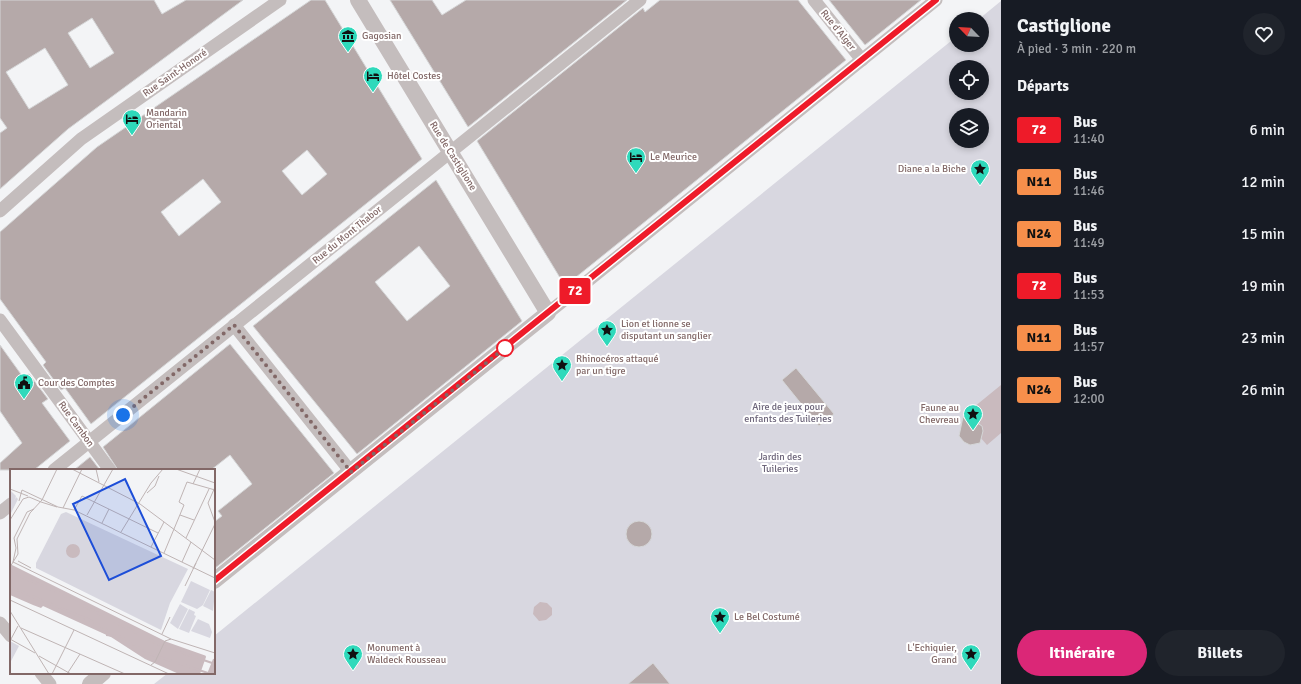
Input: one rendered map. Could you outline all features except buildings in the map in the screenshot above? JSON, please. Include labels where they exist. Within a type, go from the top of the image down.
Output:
[{"type":"street","name":"Rue Saint-Honoré","points":[[0,211],[81,139],[280,0]]},
{"type":"street","name":"Rue de Castiglione","points":[[358,0],[548,313]]},
{"type":"street","name":"Rue du Mont Thabor","points":[[55,469],[640,0]]},
{"type":"street","name":"Rue d'Alger","points":[[814,0],[862,60]]},
{"type":"street","points":[[215,580],[936,0]]},
{"type":"street","name":"Rue Cambon","points":[[0,320],[109,469]]},
{"type":"street","points":[[234,325],[351,472]]},
{"type":"street","points":[[0,513],[10,505]]},
{"type":"street","points":[[0,623],[10,635]]},
{"type":"street","points":[[42,674],[50,684]]},
{"type":"street","points":[[90,684],[103,674]]},
{"type":"green space","name":"Jardin des Tuileries","points":[[1001,1],[1001,684],[154,684],[167,674],[215,674],[215,635],[949,43],[949,52],[989,52],[989,12],[988,12]]},
{"type":"shaded area","points":[[1001,385],[1001,433],[987,445],[980,437],[983,431],[980,424],[975,422],[970,424],[963,416]]},
{"type":"shaded area","points":[[540,602],[547,603],[552,608],[552,615],[546,620],[539,621],[533,614],[534,607]]},
{"type":"bus line","name":"72","points":[[215,580],[936,0]]},
{"type":"place","name":"Gagosian","points":[[348,53]]},
{"type":"place","name":"Hôtel Costes","points":[[373,93]]},
{"type":"place","name":"Mandarin Oriental","points":[[132,136]]},
{"type":"place","name":"Le Meurice","points":[[636,174]]},
{"type":"place","name":"Diane a la Biche","points":[[980,186]]},
{"type":"place","name":"Lion et lionne se disputant un sanglier","points":[[607,347]]},
{"type":"place","name":"Rhinocéros attaqué par un tigre","points":[[562,382]]},
{"type":"place","name":"Cour des Comptes","points":[[24,400]]},
{"type":"place","name":"Faune au Chevreau","points":[[973,431]]},
{"type":"place","name":"Le Bel Costumé","points":[[720,634]]},
{"type":"place","name":"Monument à Waldeck Rousseau","points":[[353,671]]},
{"type":"place","name":"L'Echiquier, Grand","points":[[971,671]]},
{"type":"route","points":[[123,415],[234,325],[351,472],[505,348]]},
{"type":"park label","name":"Aire de jeux pour enfants des Tuileries","points":[[788,412]]}]
